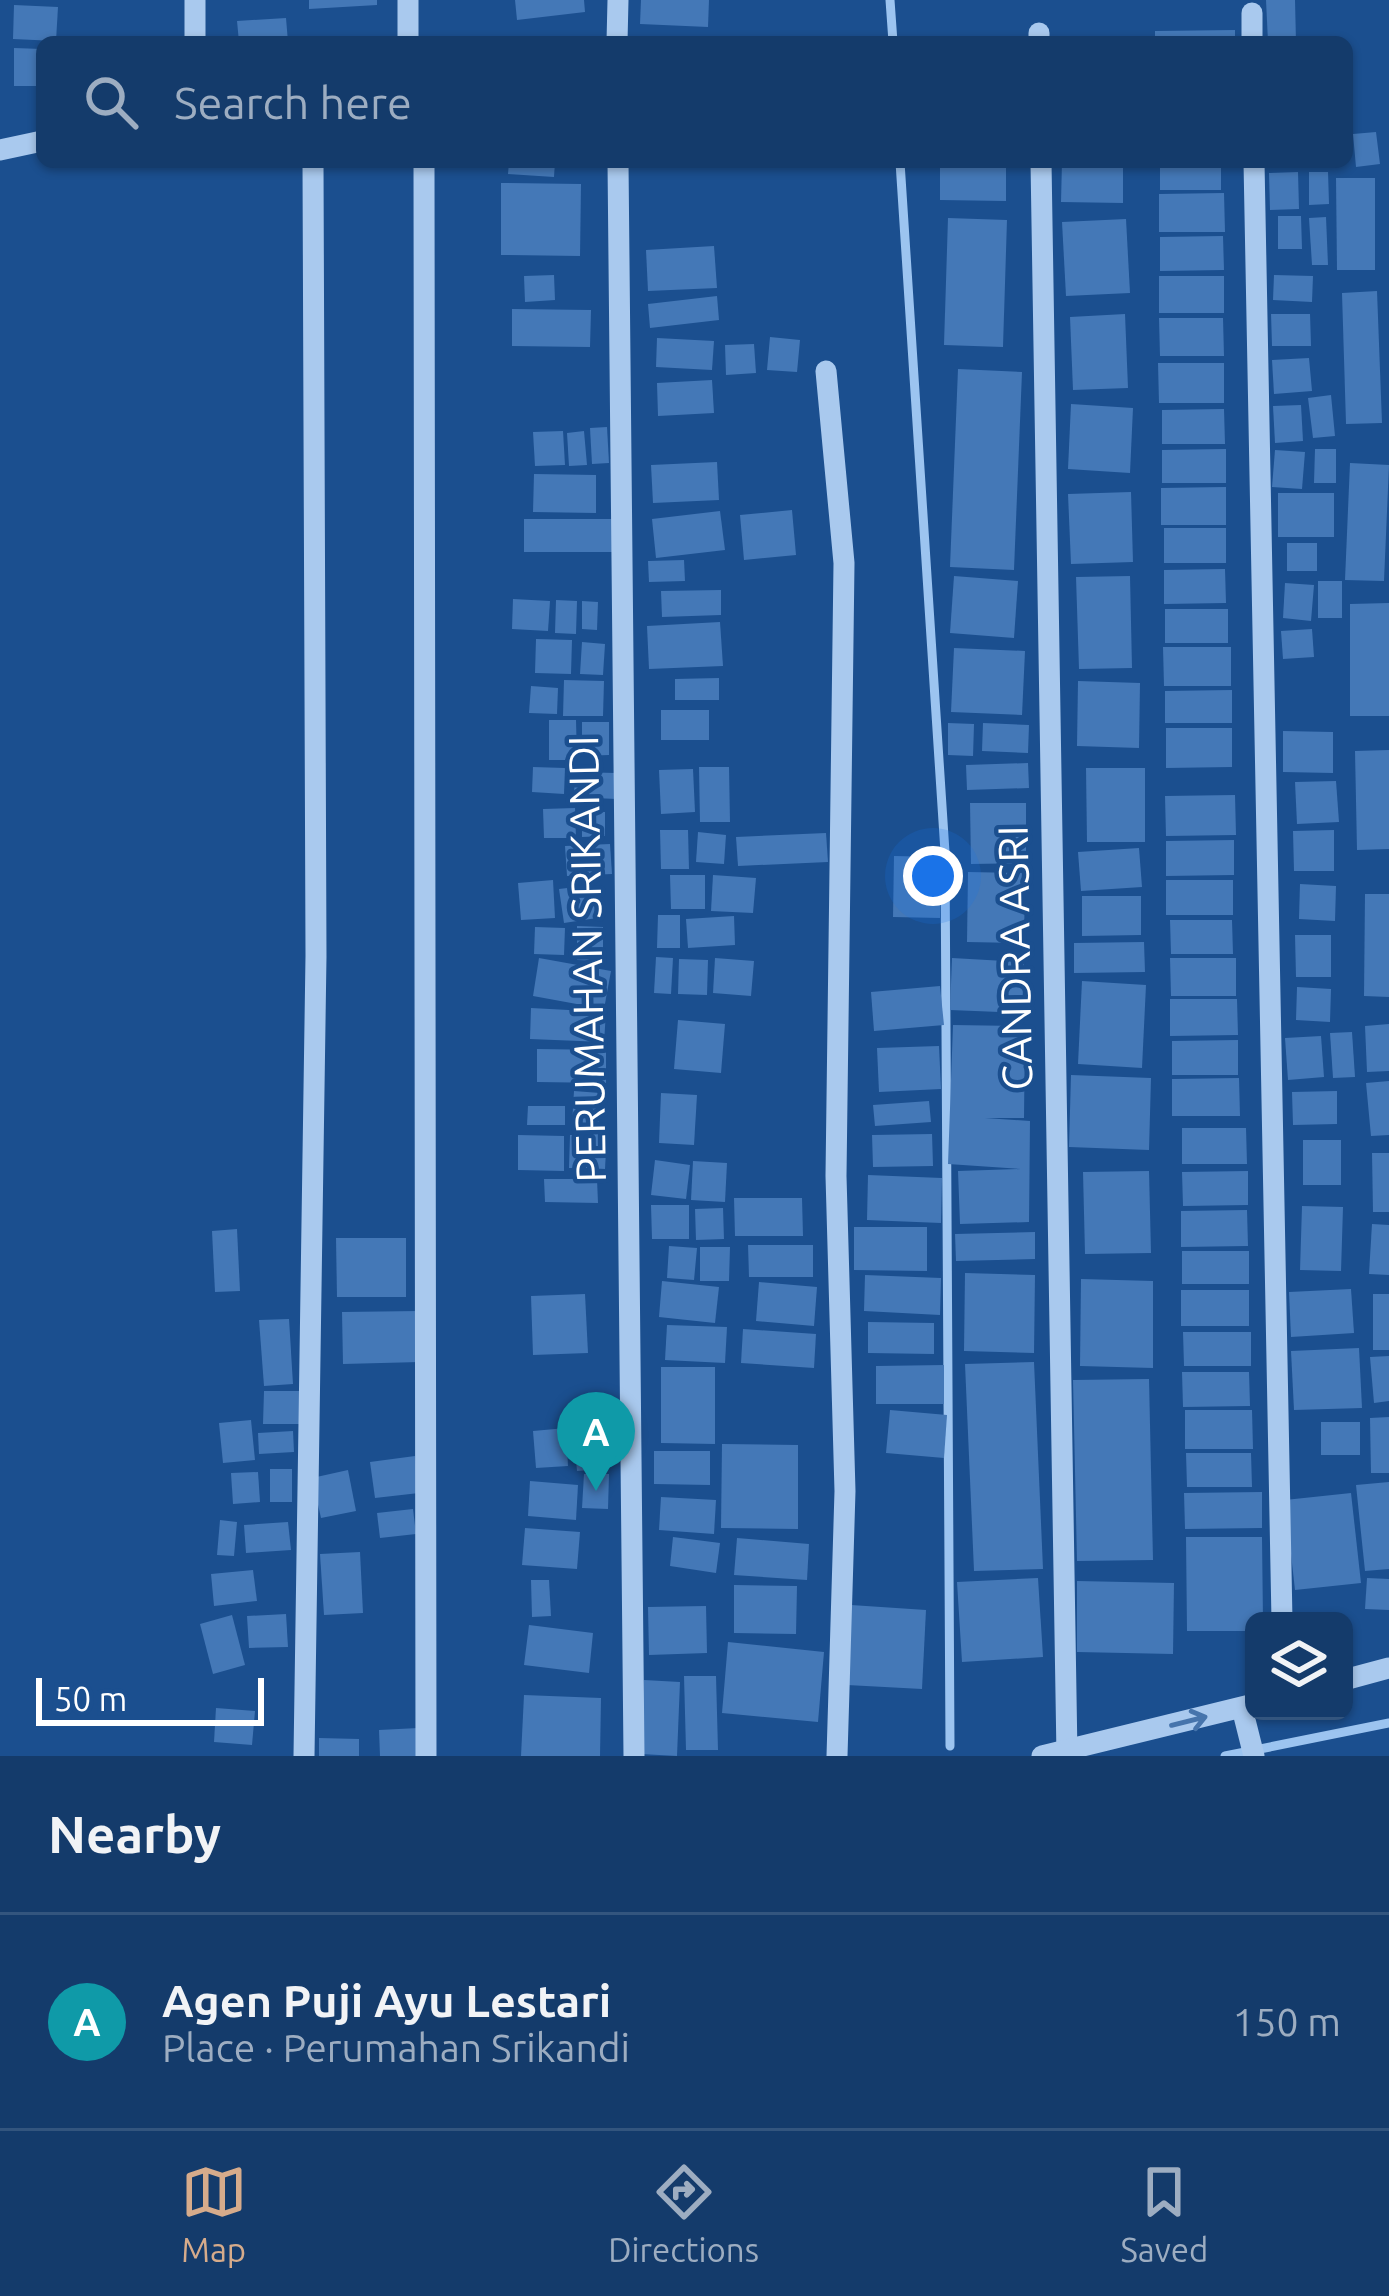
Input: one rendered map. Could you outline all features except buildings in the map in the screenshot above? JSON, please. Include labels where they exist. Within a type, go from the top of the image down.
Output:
[{"type":"street","points":[[195,0],[195,36]]},
{"type":"street","points":[[408,0],[409,36]]},
{"type":"street","points":[[617,36],[618,0]]},
{"type":"street","points":[[1252,13],[1252,36]]},
{"type":"street","points":[[0,150],[36,142]]},
{"type":"street","points":[[304,1756],[316,956],[313,168]]},
{"type":"street","points":[[424,168],[426,1756]]},
{"type":"street","name":"PERUMAHAN SRIKANDI","points":[[618,168],[634,1756]]},
{"type":"street","name":"CANDRA ASRI","points":[[1041,168],[1067,1754]]},
{"type":"street","points":[[1254,168],[1282,1612]]},
{"type":"street","points":[[826,370],[844,563],[836,1176],[845,1491],[837,1756]]},
{"type":"street","points":[[1353,1678],[1389,1668]]},
{"type":"street","points":[[1042,1756],[1245,1714]]},
{"type":"street","points":[[1249,1720],[1254,1756]]},
{"type":"waterway","points":[[890,0],[893,36]]},
{"type":"waterway","points":[[900,168],[945,852],[950,1746]]},
{"type":"waterway","points":[[1225,1756],[1389,1723]]},
{"type":"place","name":"Agen Puji Ayu Lestari","points":[[596,1491]]}]
